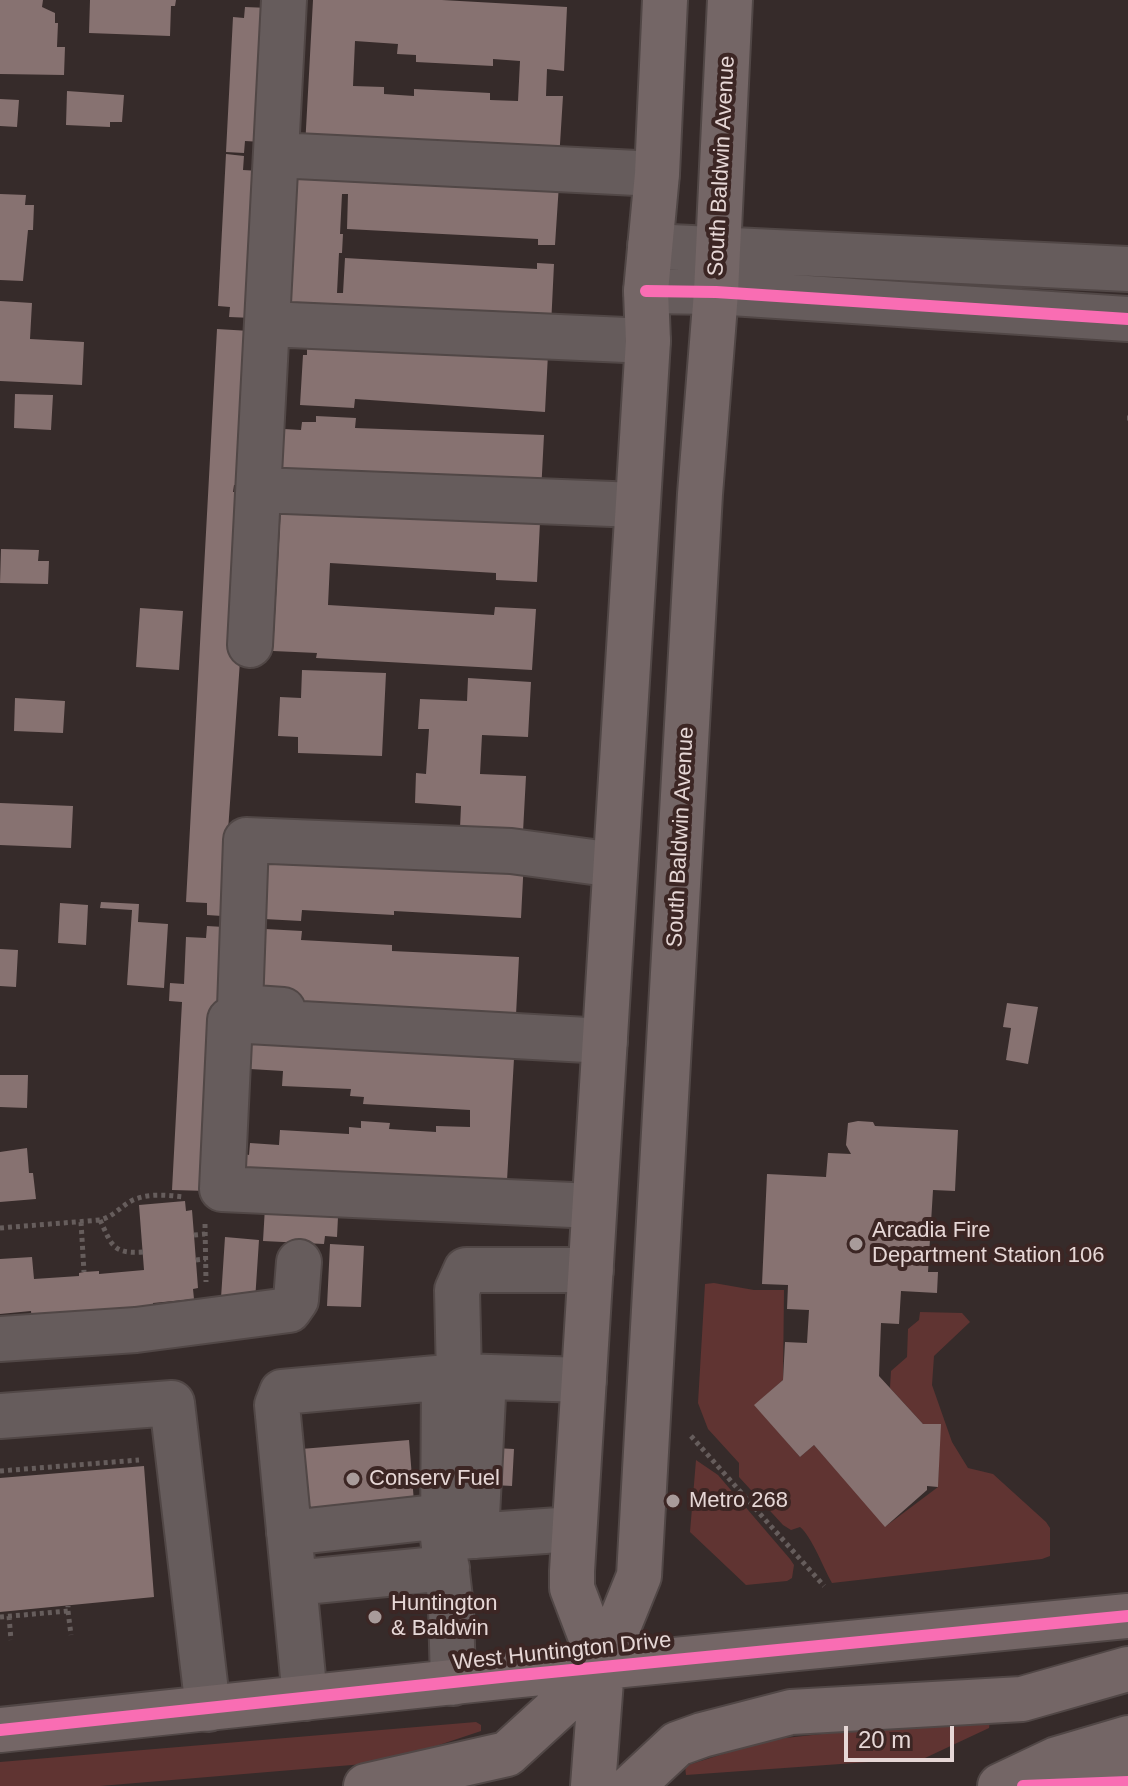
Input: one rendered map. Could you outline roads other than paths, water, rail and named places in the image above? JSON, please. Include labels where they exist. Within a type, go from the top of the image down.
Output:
[{"type":"main road","name":"South Baldwin Avenue","points":[[602,1667],[572,1588],[574,1529],[648,341],[646,291],[657,174],[665,0]]},
{"type":"main road","name":"South Baldwin Avenue","points":[[593,1786],[602,1667],[639,1576],[700,494],[717,271],[730,0]]},
{"type":"main road","name":"West Huntington Drive","points":[[0,1730],[1128,1616]]},
{"type":"main road","points":[[366,1786],[507,1754],[602,1667]]},
{"type":"main road","points":[[632,1786],[677,1744],[791,1712],[1022,1699],[1128,1669]]},
{"type":"main road","points":[[1000,1786],[1057,1759],[1128,1738]]},
{"type":"main road","points":[[1023,1786],[1128,1782]]},
{"type":"street","points":[[250,645],[284,0]]},
{"type":"street","points":[[276,155],[657,174]]},
{"type":"street","points":[[650,246],[717,271],[1128,319]]},
{"type":"street","points":[[646,291],[717,271],[1128,269]]},
{"type":"street","points":[[268,324],[648,341]]},
{"type":"street","points":[[260,490],[637,505]]},
{"type":"street","points":[[605,1033],[240,1007],[246,840],[511,851],[615,865]]},
{"type":"street","points":[[594,1206],[222,1189],[230,1020],[605,1033]]},
{"type":"street","points":[[0,1339],[136,1330],[289,1310],[296,1300],[299,1262]]},
{"type":"street","points":[[453,1683],[458,1540],[473,1377],[457,1290],[466,1270],[591,1270]]},
{"type":"street","points":[[458,1540],[473,1377]]},
{"type":"street","points":[[305,1698],[277,1405],[282,1392],[473,1377],[584,1380]]},
{"type":"street","points":[[0,1416],[172,1403],[208,1709]]},
{"type":"street","points":[[292,1558],[574,1529]]},
{"type":"place","name":"Arcadia Fire Department Station 106","points":[[856,1244]]},
{"type":"place","name":"Conserv Fuel","points":[[353,1479]]},
{"type":"place","name":"Metro 268","points":[[673,1501]]},
{"type":"place","name":"Huntington & Baldwin","points":[[375,1617]]}]
